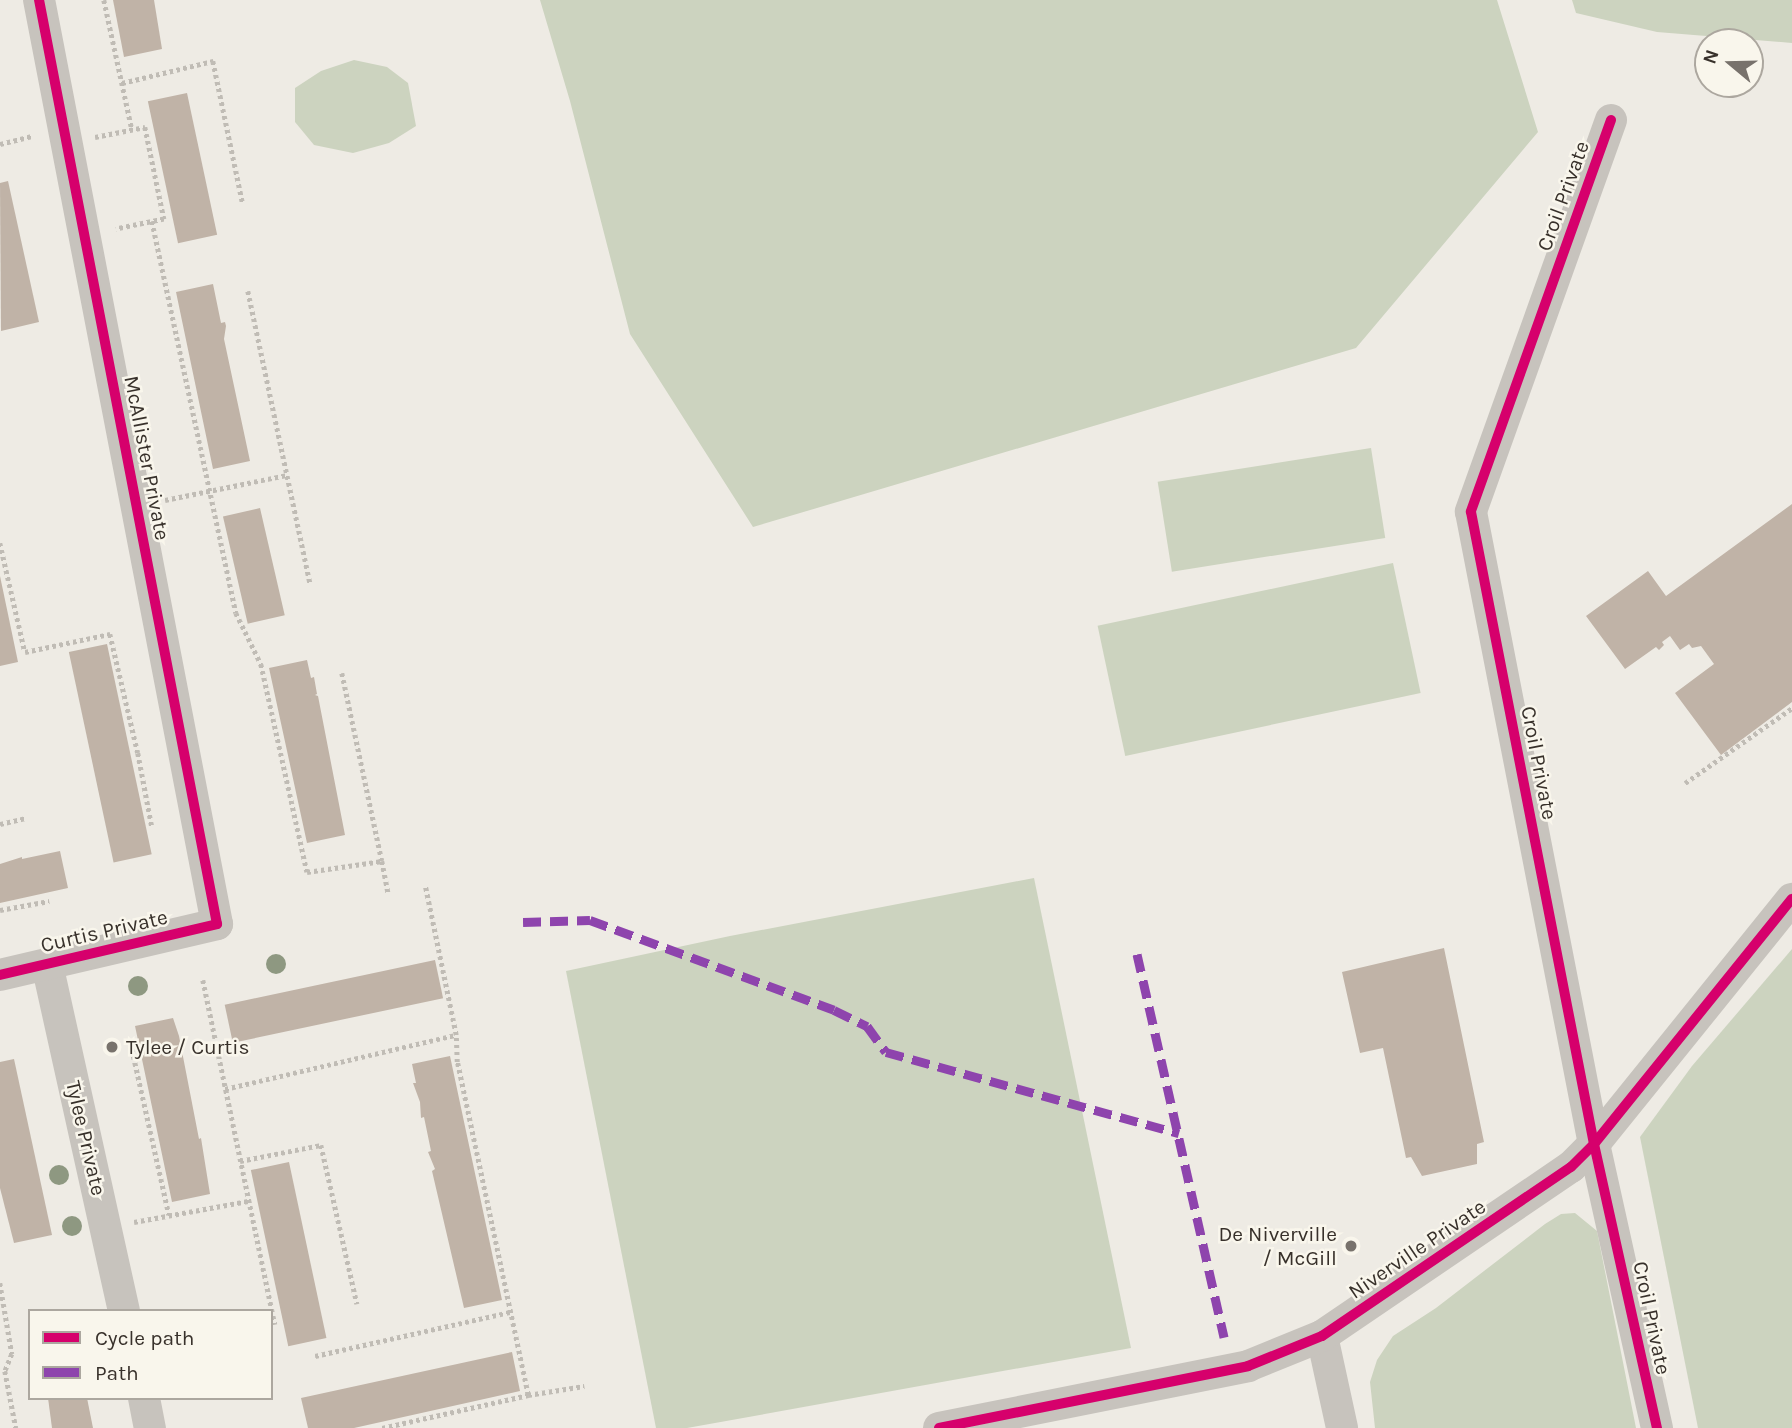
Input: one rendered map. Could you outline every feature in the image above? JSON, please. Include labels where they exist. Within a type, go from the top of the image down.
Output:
[{"type":"street","name":"McAllister Private","points":[[39,0],[217,924]]},
{"type":"street","name":"Croil Private","points":[[1611,120],[1471,512],[1594,1144],[1657,1428]]},
{"type":"street","name":"Niverville Private","points":[[939,1428],[1248,1366],[1322,1335],[1571,1167],[1594,1144],[1655,1065],[1792,899]]},
{"type":"street","name":"Curtis Private","points":[[0,975],[217,924]]},
{"type":"street","name":"Tylee Private","points":[[47,964],[124,1309]]},
{"type":"street","points":[[1322,1335],[1342,1428]]},
{"type":"street","points":[[144,1400],[150,1428]]},
{"type":"path","points":[[104,0],[132,130]]},
{"type":"path","points":[[122,83],[213,61],[243,204]]},
{"type":"path","points":[[67,143],[145,127],[164,219],[84,236]]},
{"type":"path","points":[[152,221],[236,613],[261,664],[307,872],[382,861]]},
{"type":"path","points":[[248,291],[310,582]]},
{"type":"path","points":[[137,506],[287,475]]},
{"type":"path","points":[[0,543],[25,652],[110,634],[152,827]]},
{"type":"path","points":[[342,673],[388,892]]},
{"type":"path","points":[[1685,783],[1792,708]]},
{"type":"path","points":[[0,824],[26,818]]},
{"type":"path","points":[[425,885],[456,1035],[457,1062],[528,1395]]},
{"type":"path","points":[[0,910],[49,901]]},
{"type":"path","points":[[203,980],[272,1309]]},
{"type":"path","points":[[226,1089],[456,1035]]},
{"type":"path","points":[[132,1049],[169,1215]]},
{"type":"path","points":[[240,1161],[321,1145],[357,1304]]},
{"type":"path","points":[[106,1227],[248,1201]]},
{"type":"path","points":[[0,1283],[12,1354],[5,1371],[16,1428]]},
{"type":"path","points":[[315,1356],[511,1312]]},
{"type":"path","points":[[273,1316],[275,1325]]},
{"type":"path","points":[[382,1428],[528,1395],[584,1386]]},
{"type":"green space","points":[[540,0],[1497,0],[1538,132],[1356,348],[753,527],[630,334],[570,101]]},
{"type":"green space","points":[[1572,0],[1792,0],[1792,43],[1764,41],[1764,28],[1694,28],[1694,35],[1657,32],[1576,13]]},
{"type":"green space","points":[[354,60],[387,67],[408,83],[416,126],[389,143],[353,153],[314,145],[295,122],[295,88],[321,71]]},
{"type":"green space","points":[[1371,448],[1385,538],[1172,572],[1158,482]]},
{"type":"green space","points":[[1393,563],[1421,693],[1125,756],[1098,626]]},
{"type":"green space","points":[[1034,878],[1131,1348],[687,1428],[656,1428],[566,971],[730,936]]},
{"type":"green space","points":[[1792,949],[1792,1428],[1698,1428],[1640,1137],[1692,1066]]},
{"type":"green space","points":[[1575,1213],[1597,1231],[1636,1428],[1375,1428],[1370,1382],[1377,1360],[1393,1336],[1436,1308],[1545,1224],[1561,1214]]},
{"type":"building","points":[[113,0],[154,0],[162,49],[124,57]]},
{"type":"building","points":[[187,93],[217,235],[178,243],[148,101]]},
{"type":"building","points":[[8,181],[39,322],[1,331],[0,183]]},
{"type":"building","points":[[213,284],[221,323],[225,322],[226,326],[224,339],[250,461],[213,469],[176,292]]},
{"type":"building","points":[[1792,504],[1792,702],[1721,755],[1675,693],[1714,664],[1701,646],[1692,648],[1689,644],[1680,650],[1670,636],[1662,642],[1664,645],[1659,650],[1656,647],[1625,669],[1586,616],[1648,571],[1666,596]]},
{"type":"building","points":[[260,508],[285,615],[248,624],[223,517]]},
{"type":"building","points":[[0,576],[18,662],[0,666]]},
{"type":"building","points":[[107,644],[152,854],[114,862],[69,652]]},
{"type":"building","points":[[307,660],[311,678],[314,677],[315,695],[318,696],[345,835],[307,843],[269,668]]},
{"type":"building","points":[[60,851],[68,888],[0,903],[0,864],[22,857]]},
{"type":"building","points":[[1444,948],[1484,1142],[1477,1144],[1477,1164],[1422,1176],[1411,1157],[1406,1158],[1383,1048],[1360,1053],[1342,972]]},
{"type":"building","points":[[435,960],[443,998],[233,1043],[225,1005]]},
{"type":"building","points":[[173,1018],[199,1139],[201,1138],[210,1194],[172,1202],[135,1026]]},
{"type":"building","points":[[450,1056],[502,1300],[464,1308],[432,1171],[435,1169],[428,1152],[431,1151],[424,1117],[421,1118],[420,1102],[413,1083],[416,1083],[412,1064]]},
{"type":"building","points":[[14,1059],[52,1235],[14,1243],[0,1188],[0,1062]]},
{"type":"building","points":[[289,1162],[326,1338],[288,1346],[251,1170]]},
{"type":"building","points":[[512,1352],[520,1391],[354,1428],[308,1428],[301,1398]]},
{"type":"building","points":[[48,1400],[87,1400],[93,1428],[52,1428]]},
{"type":"marked path","points":[[523,922],[590,920],[834,1010],[867,1026],[886,1052],[1179,1133]]},
{"type":"marked path","points":[[1137,954],[1224,1337]]},
{"type":"cycle path","points":[[0,975],[217,924],[39,0]]},
{"type":"cycle path","points":[[1611,120],[1471,512],[1594,1144],[1657,1428]]},
{"type":"cycle path","points":[[939,1428],[1248,1366],[1322,1336],[1571,1167],[1594,1144],[1792,899]]},
{"type":"place","name":"Tylee / Curtis","points":[[112,1047]]},
{"type":"place","name":"De Niverville / McGill","points":[[1351,1246]]}]
